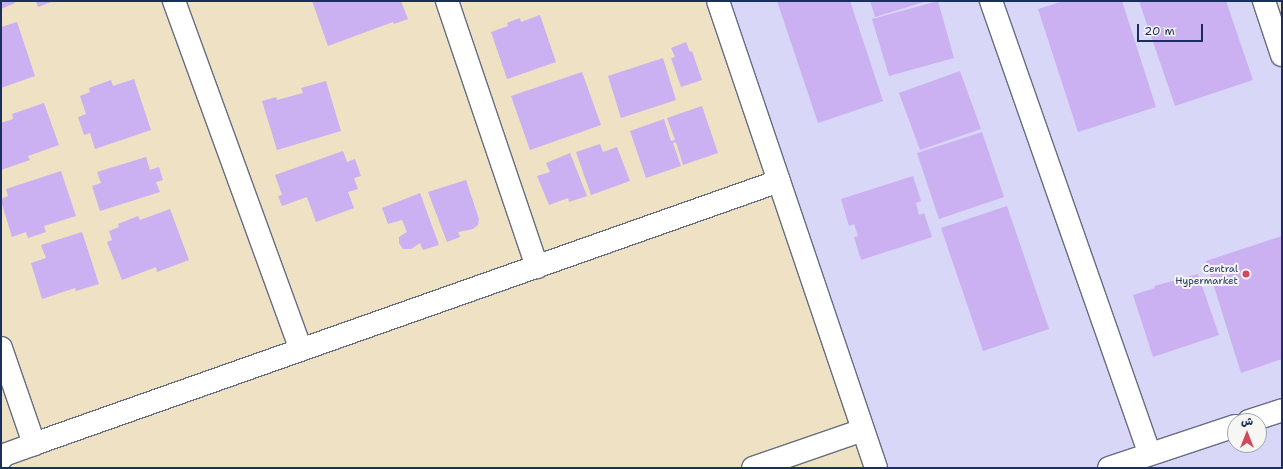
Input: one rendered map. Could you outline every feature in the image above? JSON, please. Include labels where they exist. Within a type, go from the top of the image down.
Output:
[{"type":"street","points":[[174,1],[301,350]]},
{"type":"street","points":[[447,1],[537,266]]},
{"type":"street","points":[[718,1],[876,468]]},
{"type":"street","points":[[991,1],[1150,454]]},
{"type":"street","points":[[1264,1],[1282,55]]},
{"type":"street","points":[[1,459],[4,455],[34,444],[779,181]]},
{"type":"street","points":[[1,348],[34,444]]},
{"type":"street","points":[[1267,415],[1282,410]]},
{"type":"street","points":[[1109,468],[1227,429]]},
{"type":"street","points":[[753,468],[863,430]]},
{"type":"shaded area","points":[[718,1],[1264,1],[1282,55],[1282,468],[876,468]]},
{"type":"building","points":[[1,1],[14,1],[15,3],[1,9]]},
{"type":"building","points":[[36,1],[54,1],[38,7]]},
{"type":"building","points":[[312,1],[401,1],[408,19],[394,24],[393,22],[328,46]]},
{"type":"building","points":[[777,1],[850,1],[883,101],[818,123]]},
{"type":"building","points":[[870,1],[927,1],[875,17]]},
{"type":"building","points":[[938,1],[954,58],[889,76],[872,19]]},
{"type":"building","points":[[1064,1],[1122,1],[1156,107],[1078,132],[1038,9]]},
{"type":"building","points":[[1139,1],[1226,1],[1253,80],[1175,106]]},
{"type":"building","points":[[540,15],[556,62],[507,79],[491,32],[508,26],[507,23],[520,18],[521,22]]},
{"type":"building","points":[[17,22],[35,76],[1,88],[1,27]]},
{"type":"building","points":[[686,42],[690,52],[692,51],[702,80],[681,87],[671,58],[675,57],[671,48]]},
{"type":"building","points":[[663,58],[676,100],[621,118],[608,76]]},
{"type":"building","points":[[960,71],[981,129],[920,150],[899,93]]},
{"type":"building","points":[[582,72],[601,125],[530,150],[511,96]]},
{"type":"building","points":[[134,79],[151,130],[95,149],[90,133],[84,135],[78,117],[86,114],[80,96],[90,92],[89,88],[111,80],[113,86]]},
{"type":"building","points":[[326,81],[341,131],[277,150],[262,101],[276,97],[277,100],[303,93],[301,88]]},
{"type":"building","points":[[44,103],[59,145],[28,156],[30,160],[1,170],[1,123],[13,119],[12,114]]},
{"type":"building","points":[[702,106],[718,153],[683,165],[676,142],[673,143],[681,166],[646,178],[630,131],[664,119],[671,141],[675,140],[667,118]]},
{"type":"building","points":[[982,132],[1004,197],[939,219],[917,153]]},
{"type":"building","points":[[600,144],[603,152],[617,147],[630,181],[591,195],[576,152]]},
{"type":"building","points":[[343,151],[347,162],[355,159],[361,176],[354,178],[358,189],[348,192],[354,208],[316,222],[307,197],[282,206],[278,196],[282,195],[275,175]]},
{"type":"building","points":[[570,153],[587,196],[569,202],[568,198],[549,205],[537,176],[550,172],[546,163]]},
{"type":"building","points":[[146,157],[150,170],[159,167],[163,180],[156,182],[160,192],[100,211],[92,186],[101,183],[97,172]]},
{"type":"building","points":[[61,171],[76,216],[44,226],[46,232],[28,238],[26,232],[12,237],[1,201],[1,199],[8,196],[6,189]]},
{"type":"building","points":[[913,176],[921,201],[916,203],[919,215],[924,213],[932,237],[861,260],[854,237],[858,236],[854,224],[849,226],[841,199]]},
{"type":"building","points":[[466,180],[479,219],[478,225],[473,229],[458,232],[460,237],[447,242],[428,192]]},
{"type":"building","points":[[420,193],[439,245],[423,250],[420,243],[411,249],[403,249],[399,243],[399,237],[407,232],[402,220],[388,224],[382,208]]},
{"type":"building","points":[[1007,206],[1049,329],[983,351],[941,228]]},
{"type":"building","points":[[170,209],[189,260],[157,272],[156,267],[122,280],[107,242],[112,240],[109,231],[119,227],[118,224],[138,216],[140,220]]},
{"type":"building","points":[[82,232],[99,284],[76,291],[75,288],[42,299],[31,263],[46,258],[41,245]]},
{"type":"building","points":[[1282,236],[1282,359],[1241,373],[1206,261]]},
{"type":"building","points":[[1198,274],[1219,335],[1153,357],[1133,295],[1155,288],[1154,286]]},
{"type":"place","name":"Central Hypermarket","points":[[1246,274]]}]
